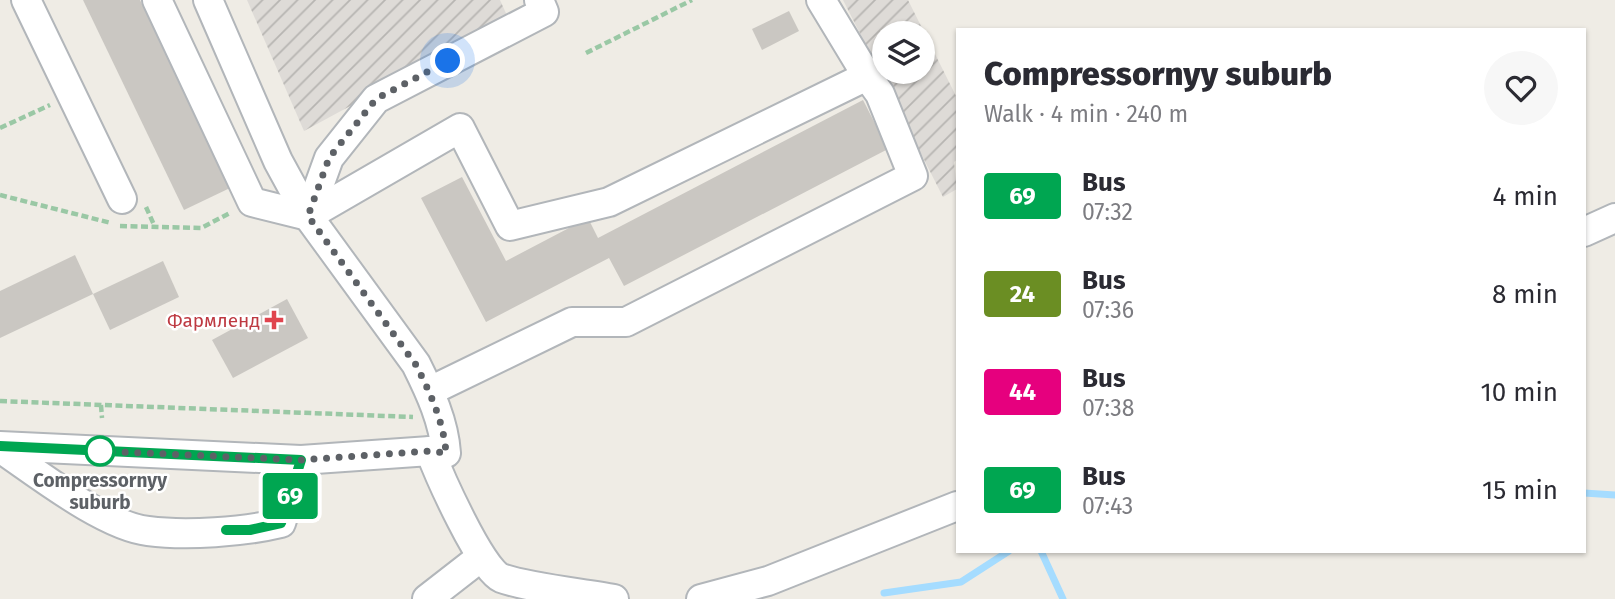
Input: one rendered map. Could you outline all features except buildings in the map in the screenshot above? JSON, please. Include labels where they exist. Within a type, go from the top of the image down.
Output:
[{"type":"street","points":[[26,0],[122,199]]},
{"type":"street","points":[[157,0],[251,202],[308,216],[460,128],[510,226],[609,202],[867,76]]},
{"type":"street","points":[[208,0],[278,161],[308,216],[416,365],[430,391],[438,418],[440,479],[481,557],[499,577],[614,599]]},
{"type":"street","points":[[430,391],[572,322],[626,322],[913,176],[880,94],[821,0]]},
{"type":"street","points":[[308,216],[329,158],[376,99],[549,4]]},
{"type":"street","points":[[1586,231],[1615,218]]},
{"type":"street","points":[[0,447],[301,460],[438,452]]},
{"type":"street","points":[[0,447],[92,510],[146,531],[250,530],[281,523],[301,460]]},
{"type":"street","points":[[701,599],[768,581],[956,506]]},
{"type":"street","points":[[426,599],[481,557]]},
{"type":"path","points":[[586,53],[692,0]]},
{"type":"path","points":[[0,128],[71,95]]},
{"type":"path","points":[[0,401],[438,418]]},
{"type":"path","points":[[101,405],[102,418]]},
{"type":"shaded area","points":[[247,0],[500,0],[509,20],[304,131]]},
{"type":"shaded area","points":[[843,0],[908,0],[918,21],[872,21],[872,57]]},
{"type":"shaded area","points":[[935,54],[956,96],[956,190],[943,197],[886,84],[935,84]]},
{"type":"waterway","points":[[1586,493],[1615,495]]},
{"type":"waterway","points":[[884,593],[961,582],[1006,553]]},
{"type":"waterway","points":[[1042,553],[1063,599]]},
{"type":"bus line","name":"69","points":[[0,446],[301,460],[281,523],[250,530],[226,530]]},
{"type":"place","name":"Фармленд","points":[[274,320]]},
{"type":"place","name":"Compressornyy suburb","points":[[100,451]]},
{"type":"route","points":[[100,451],[301,460],[429,451],[446,453],[445,440],[430,391],[416,365],[308,216],[329,158],[376,99],[448,61]]}]
